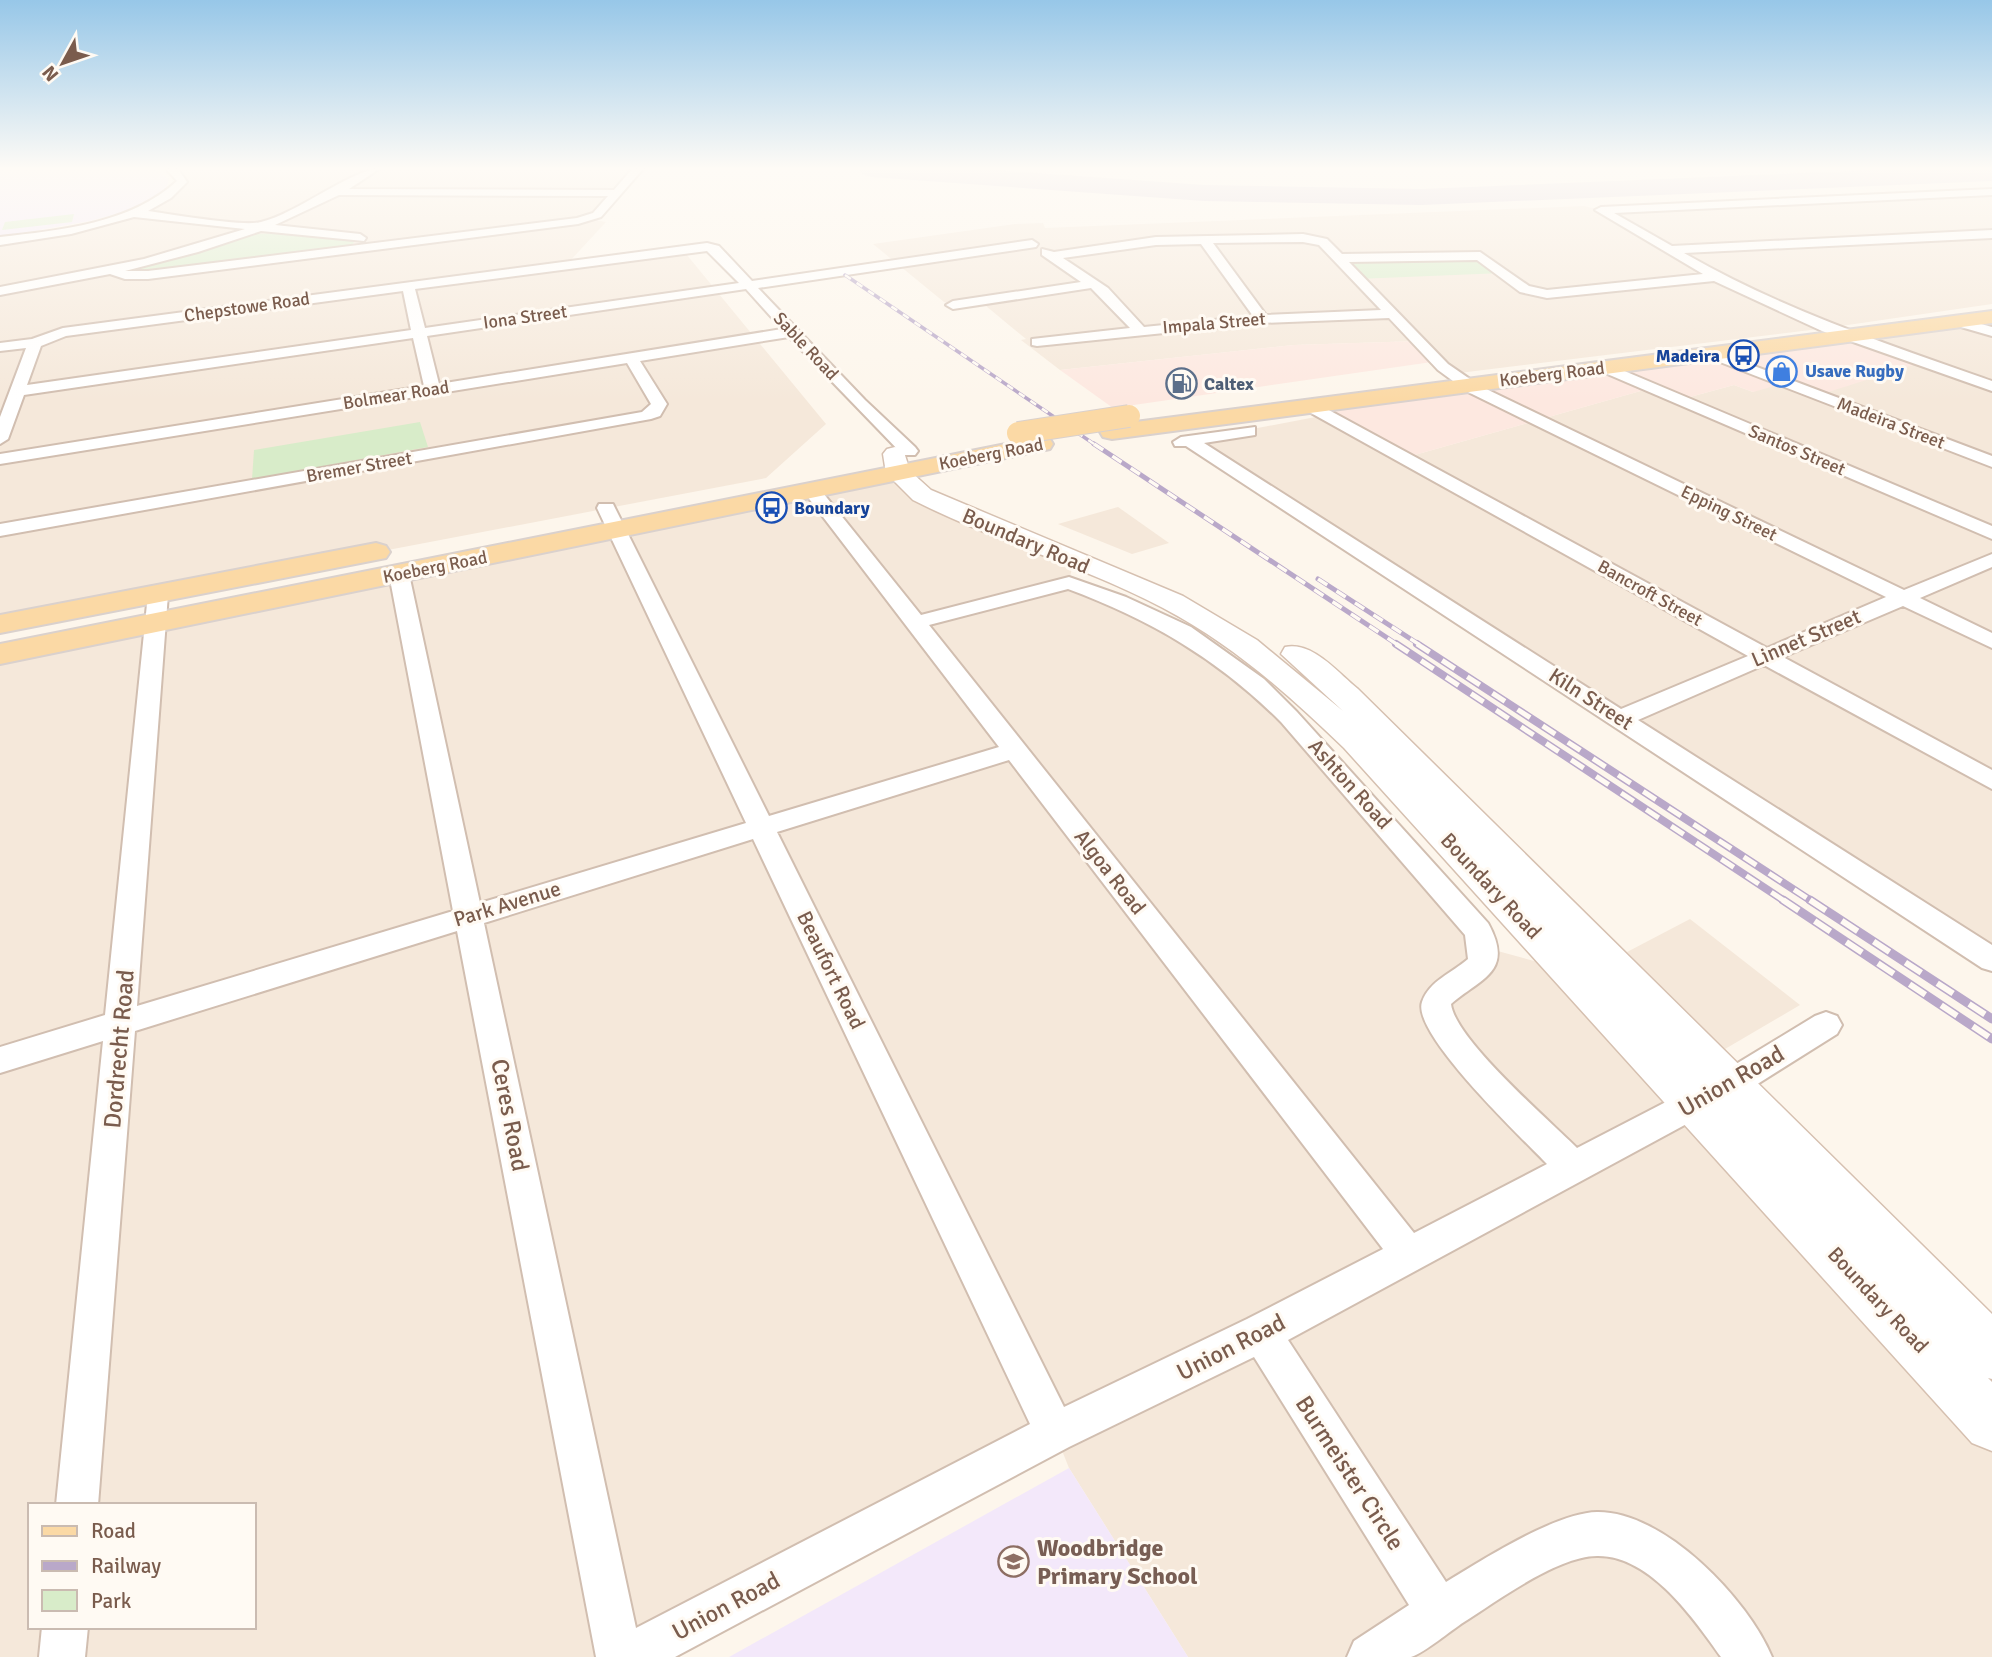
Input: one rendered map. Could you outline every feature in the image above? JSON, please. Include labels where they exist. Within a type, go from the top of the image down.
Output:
[{"type":"main road","name":"Koeberg Road","points":[[0,624],[158,608],[399,574],[611,520],[813,492],[905,458],[1041,444],[1138,422],[1992,304]]},
{"type":"main road","name":"Koeberg Road","points":[[0,654],[158,608],[611,520],[1018,433],[1308,405],[1458,379],[1603,367],[1992,317]]},
{"type":"main road","name":"Boundary Road","points":[[905,458],[914,490],[947,508],[1188,610],[1284,674],[1356,741],[1712,1094],[1992,1352]]},
{"type":"main road","name":"Boundary Road","points":[[905,458],[935,483],[951,492],[1210,600],[1250,623],[1348,696],[1712,1094],[1992,1423]]},
{"type":"street","points":[[0,291],[111,270],[194,246]]},
{"type":"street","points":[[111,270],[137,276],[376,246]]},
{"type":"street","name":"Iona Street","points":[[19,391],[1016,246]]},
{"type":"street","points":[[1036,246],[1094,284],[1138,329]]},
{"type":"street","points":[[1052,256],[1114,246]]},
{"type":"street","points":[[1209,246],[1262,319]]},
{"type":"street","name":"Epping Street","points":[[1328,246],[1458,379],[1992,641]]},
{"type":"street","points":[[1662,246],[1716,276],[1827,328],[1992,386]]},
{"type":"street","points":[[1668,250],[1742,246]]},
{"type":"street","name":"Chepstowe Road","points":[[0,347],[35,343],[64,332],[694,247],[712,248]]},
{"type":"street","name":"Sable Road","points":[[712,248],[749,285],[905,458]]},
{"type":"street","points":[[307,255],[309,299]]},
{"type":"street","points":[[1339,258],[1480,256],[1533,295],[1716,276]]},
{"type":"street","points":[[953,305],[1094,284]]},
{"type":"street","points":[[408,286],[432,389]]},
{"type":"street","name":"Impala Street","points":[[1037,342],[1138,329],[1262,319],[1392,314]]},
{"type":"street","points":[[1959,321],[1992,332]]},
{"type":"street","name":"Bolmear Road","points":[[0,459],[792,332]]},
{"type":"street","points":[[0,439],[4,412],[19,391],[35,343]]},
{"type":"street","name":"Madeira Street","points":[[1712,354],[1992,462]]},
{"type":"street","name":"Bremer Street","points":[[0,530],[645,416],[654,412],[659,404],[631,358]]},
{"type":"street","name":"Santos Street","points":[[1603,367],[1992,533]]},
{"type":"street","name":"Bancroft Street","points":[[1308,405],[1992,781]]},
{"type":"street","name":"Kiln Street","points":[[1249,431],[1180,442],[1621,718],[1992,960]]},
{"type":"street","name":"Algoa Road","points":[[813,492],[1408,1252]]},
{"type":"street","name":"Beaufort Road","points":[[611,520],[1055,1433]]},
{"type":"street","name":"Linnet Street","points":[[1621,718],[1992,560]]},
{"type":"street","name":"Ceres Road","points":[[399,574],[619,1657]]},
{"type":"street","name":"Ashton Road","points":[[917,622],[1069,583],[1119,601],[1166,623],[1220,656],[1256,684],[1341,773],[1478,931],[1483,947],[1483,964],[1439,993],[1435,1006],[1441,1027],[1571,1166]]},
{"type":"street","name":"Dordrecht Road","points":[[76,1503],[158,608]]},
{"type":"street","name":"Park Avenue","points":[[0,1060],[1015,750]]},
{"type":"street","name":"Union Road","points":[[628,1657],[1055,1433],[1261,1333],[1408,1252],[1712,1094],[1826,1025]]},
{"type":"street","name":"Burmeister Circle","points":[[1261,1333],[1439,1612]]},
{"type":"street","points":[[1370,1657],[1439,1612],[1558,1544],[1596,1533],[1629,1540],[1664,1562],[1712,1604],[1749,1657]]},
{"type":"street","points":[[62,1657],[65,1629]]},
{"type":"shaded area","points":[[0,246],[583,246],[568,263],[682,249],[826,424],[766,478],[0,624]]},
{"type":"shaded area","points":[[876,246],[1992,246],[1992,304],[1827,328],[1451,374],[1418,341],[1294,345],[1060,370],[1021,340],[1026,339],[980,301],[953,305],[944,302]]},
{"type":"shaded area","points":[[1992,317],[1992,960],[1189,441],[1326,415],[1404,458],[1651,388],[1679,400],[1734,385],[1753,392],[1849,337]]},
{"type":"shaded area","points":[[1849,337],[1923,362],[1819,395],[1785,383],[1753,392],[1734,385],[1679,400],[1651,388],[1404,458],[1308,405]]},
{"type":"shaded area","points":[[1418,341],[1439,361],[1113,408],[1060,370],[1294,345]]},
{"type":"shaded area","points":[[898,473],[907,484],[1073,561],[1069,583],[1089,589],[1256,684],[1483,947],[1570,971],[1992,1423],[1992,1657],[1188,1657],[1069,1468],[1055,1433],[628,1657],[0,1657],[0,654]]},
{"type":"shaded area","points":[[1118,507],[1169,543],[1132,554],[1058,524]]},
{"type":"shaded area","points":[[1690,919],[1800,1005],[1725,1049],[1627,952]]},
{"type":"shaded area","name":"Woodbridge Primary School","points":[[1069,1468],[1188,1657],[729,1657]]},
{"type":"green space","points":[[212,246],[351,246],[148,272],[134,271],[137,267]]},
{"type":"green space","points":[[1472,255],[1503,273],[1357,279],[1340,258]]},
{"type":"green space","points":[[420,422],[428,447],[252,479],[254,450]]},
{"type":"railway","points":[[845,275],[1096,445]]},
{"type":"railway","points":[[1096,445],[1398,645]]},
{"type":"railway","points":[[1318,579],[1420,645]]},
{"type":"railway","points":[[1396,644],[1786,902]]},
{"type":"railway","points":[[1417,644],[1813,902]]},
{"type":"railway","points":[[1783,900],[1992,1039]]},
{"type":"railway","points":[[1810,900],[1992,1019]]},
{"type":"place","name":"Madeira","points":[[1743,356]]},
{"type":"place","name":"Usave Rugby","points":[[1782,371]]},
{"type":"place","name":"Caltex","points":[[1181,384]]},
{"type":"place","name":"Boundary","points":[[771,508]]},
{"type":"place","name":"Woodbridge Primary School","points":[[1014,1562]]}]
